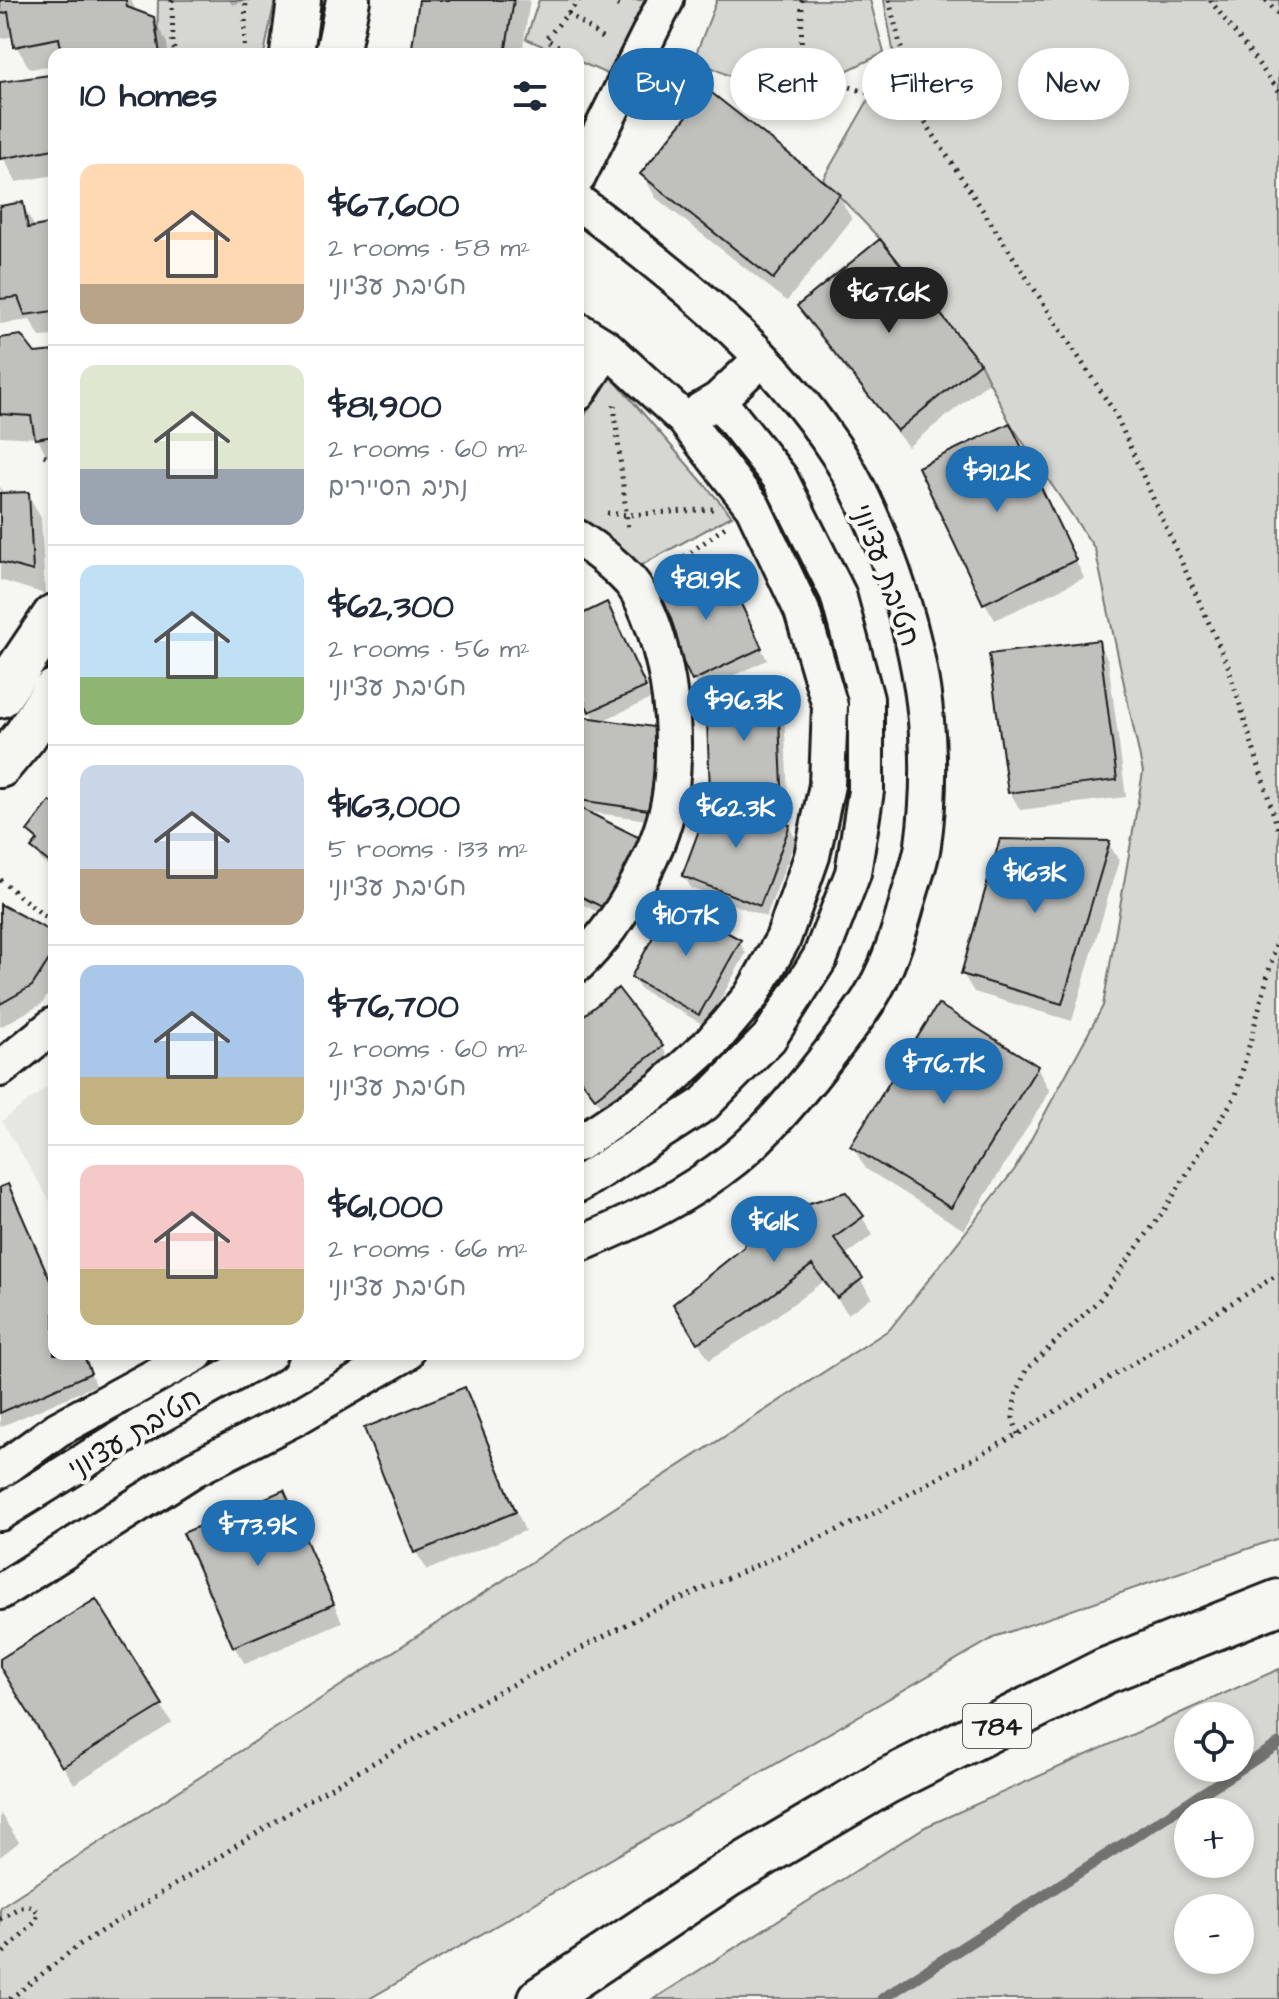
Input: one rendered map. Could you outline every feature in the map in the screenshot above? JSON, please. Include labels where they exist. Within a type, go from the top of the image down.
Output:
[{"type":"main road","name":"784","points":[[541,1999],[727,1875],[885,1782],[1105,1671],[1279,1602]]},
{"type":"street","points":[[293,48],[299,0]]},
{"type":"street","points":[[338,48],[348,0]]},
{"type":"street","points":[[642,48],[666,0]]},
{"type":"street","points":[[584,165],[608,117]]},
{"type":"street","name":"חטיבת עציוני","points":[[584,207],[672,273],[797,397],[830,441],[876,527],[909,619],[927,708],[923,847],[896,943],[869,999],[792,1100],[735,1158],[632,1222],[584,1242]]},
{"type":"street","points":[[584,334],[607,348],[684,419],[753,507],[802,611],[830,706],[827,785],[812,856],[783,939],[751,996],[712,1042],[660,1089],[584,1140]]},
{"type":"street","points":[[584,384],[607,348]]},
{"type":"street","points":[[684,419],[718,400],[761,359]]},
{"type":"street","name":"חטיבת עציוני","points":[[584,1181],[704,1104],[769,1038],[820,958],[853,873],[866,791],[866,699],[838,594],[780,478],[718,400]]},
{"type":"street","points":[[584,543],[632,582],[654,627],[668,675],[672,737],[671,789],[657,843],[628,900],[584,958]]},
{"type":"street","points":[[0,696],[48,625]]},
{"type":"street","points":[[0,766],[25,736],[48,700]]},
{"type":"street","points":[[0,1069],[48,1030]]},
{"type":"street","name":"חטיבת עציוני","points":[[0,1471],[58,1429],[185,1360]]},
{"type":"street","name":"חטיבת עציוני","points":[[0,1513],[144,1424],[258,1360]]},
{"type":"street","points":[[0,1592],[194,1469],[295,1418],[395,1360]]},
{"type":"path","points":[[172,0],[174,48]]},
{"type":"path","points":[[244,48],[246,0]]},
{"type":"path","points":[[562,48],[546,39],[579,0]]},
{"type":"path","points":[[802,0],[801,64],[809,74],[862,91]]},
{"type":"path","points":[[889,0],[901,48]]},
{"type":"path","points":[[1210,0],[1279,91]]},
{"type":"path","points":[[1266,0],[1279,15]]},
{"type":"path","points":[[568,13],[615,48]]},
{"type":"path","points":[[924,120],[1115,413],[1228,666],[1279,832]]},
{"type":"path","points":[[607,348],[636,592],[753,507]]},
{"type":"path","points":[[44,455],[48,457]]},
{"type":"path","points":[[602,513],[627,515],[753,507]]},
{"type":"path","points":[[0,880],[48,919]]},
{"type":"path","points":[[1018,1434],[1013,1418],[1015,1398],[1026,1370],[1099,1300],[1165,1209],[1236,1095],[1279,933]]},
{"type":"path","points":[[10,1999],[79,1945],[314,1797],[479,1702],[650,1612],[867,1517],[1018,1434],[1279,1274]]},
{"type":"path","points":[[0,1919],[20,1907],[31,1906],[38,1912],[36,1921],[0,1956]]},
{"type":"shaded area","points":[[158,0],[275,0],[265,48],[157,48]]},
{"type":"shaded area","points":[[539,0],[653,0],[630,48],[608,48],[608,74],[584,64],[584,48],[547,48],[526,39]]},
{"type":"shaded area","points":[[717,0],[870,0],[883,48],[862,48],[862,63],[846,71],[846,48],[730,48],[730,76],[714,69],[714,48],[698,48]]},
{"type":"shaded area","points":[[884,0],[1279,0],[1279,1538],[997,1636],[369,1999],[0,1999],[0,1907],[890,1329],[1015,1169],[1103,1006],[1143,772],[1095,549],[1010,423],[980,363],[880,239],[823,179],[862,111],[862,120],[1002,120],[1002,48],[893,48]]},
{"type":"shaded area","points":[[608,373],[732,516],[636,568],[584,534],[584,417]]},
{"type":"shaded area","points":[[48,1086],[48,1198],[2,1121]]},
{"type":"shaded area","points":[[1279,1669],[1279,1999],[654,1999],[925,1827],[1174,1716],[1174,1782],[1254,1782],[1254,1702],[1205,1702]]},
{"type":"building","points":[[0,0],[126,0],[127,7],[154,17],[159,48],[61,48],[59,38],[14,47],[8,12],[0,14]]},
{"type":"building","points":[[419,0],[514,0],[506,48],[412,48]]},
{"type":"building","points":[[48,75],[48,150],[0,159],[0,82]]},
{"type":"building","points":[[714,95],[730,107],[730,120],[746,120],[840,194],[773,279],[640,174],[684,120],[714,120]]},
{"type":"building","points":[[23,202],[28,228],[48,224],[48,312],[25,315],[18,297],[0,299],[0,206]]},
{"type":"building","points":[[880,239],[980,363],[897,431],[797,306]]},
{"type":"building","points":[[21,335],[35,353],[48,352],[48,437],[35,439],[31,416],[0,414],[0,338]]},
{"type":"building","points":[[1010,423],[1076,560],[983,604],[918,467]]},
{"type":"building","points":[[29,492],[33,571],[0,562],[0,493]]},
{"type":"building","points":[[721,562],[762,648],[692,681],[651,595]]},
{"type":"building","points":[[607,602],[646,687],[589,712],[584,701],[584,613]]},
{"type":"building","points":[[1099,640],[1117,780],[1008,793],[989,654]]},
{"type":"building","points":[[778,698],[782,786],[710,788],[706,700]]},
{"type":"building","points":[[585,717],[660,728],[649,810],[584,801]]},
{"type":"building","points":[[712,795],[790,825],[760,906],[682,876]]},
{"type":"building","points":[[48,804],[48,861],[31,848],[38,840],[27,831]]},
{"type":"building","points":[[584,810],[644,840],[608,910],[584,898]]},
{"type":"building","points":[[1000,839],[1110,841],[1062,1004],[961,974]]},
{"type":"building","points":[[672,902],[741,940],[699,1015],[631,977]]},
{"type":"building","points":[[0,904],[48,930],[48,961],[32,986],[0,1004]]},
{"type":"building","points":[[618,988],[663,1046],[595,1098],[584,1084],[584,1015]]},
{"type":"building","points":[[938,1004],[1038,1066],[951,1208],[850,1146]]},
{"type":"building","points":[[8,1184],[48,1275],[48,1360],[86,1360],[91,1373],[0,1413],[0,1187]]},
{"type":"building","points":[[846,1192],[864,1216],[834,1238],[863,1278],[837,1298],[812,1265],[743,1316],[697,1343],[673,1304],[744,1247],[750,1221]]},
{"type":"building","points":[[465,1387],[516,1512],[414,1553],[364,1428]]},
{"type":"building","points":[[284,1490],[334,1604],[233,1647],[183,1533]]},
{"type":"building","points":[[96,1599],[163,1705],[62,1767],[0,1667],[0,1659]]},
{"type":"waterway","points":[[882,1999],[1279,1744]]}]
